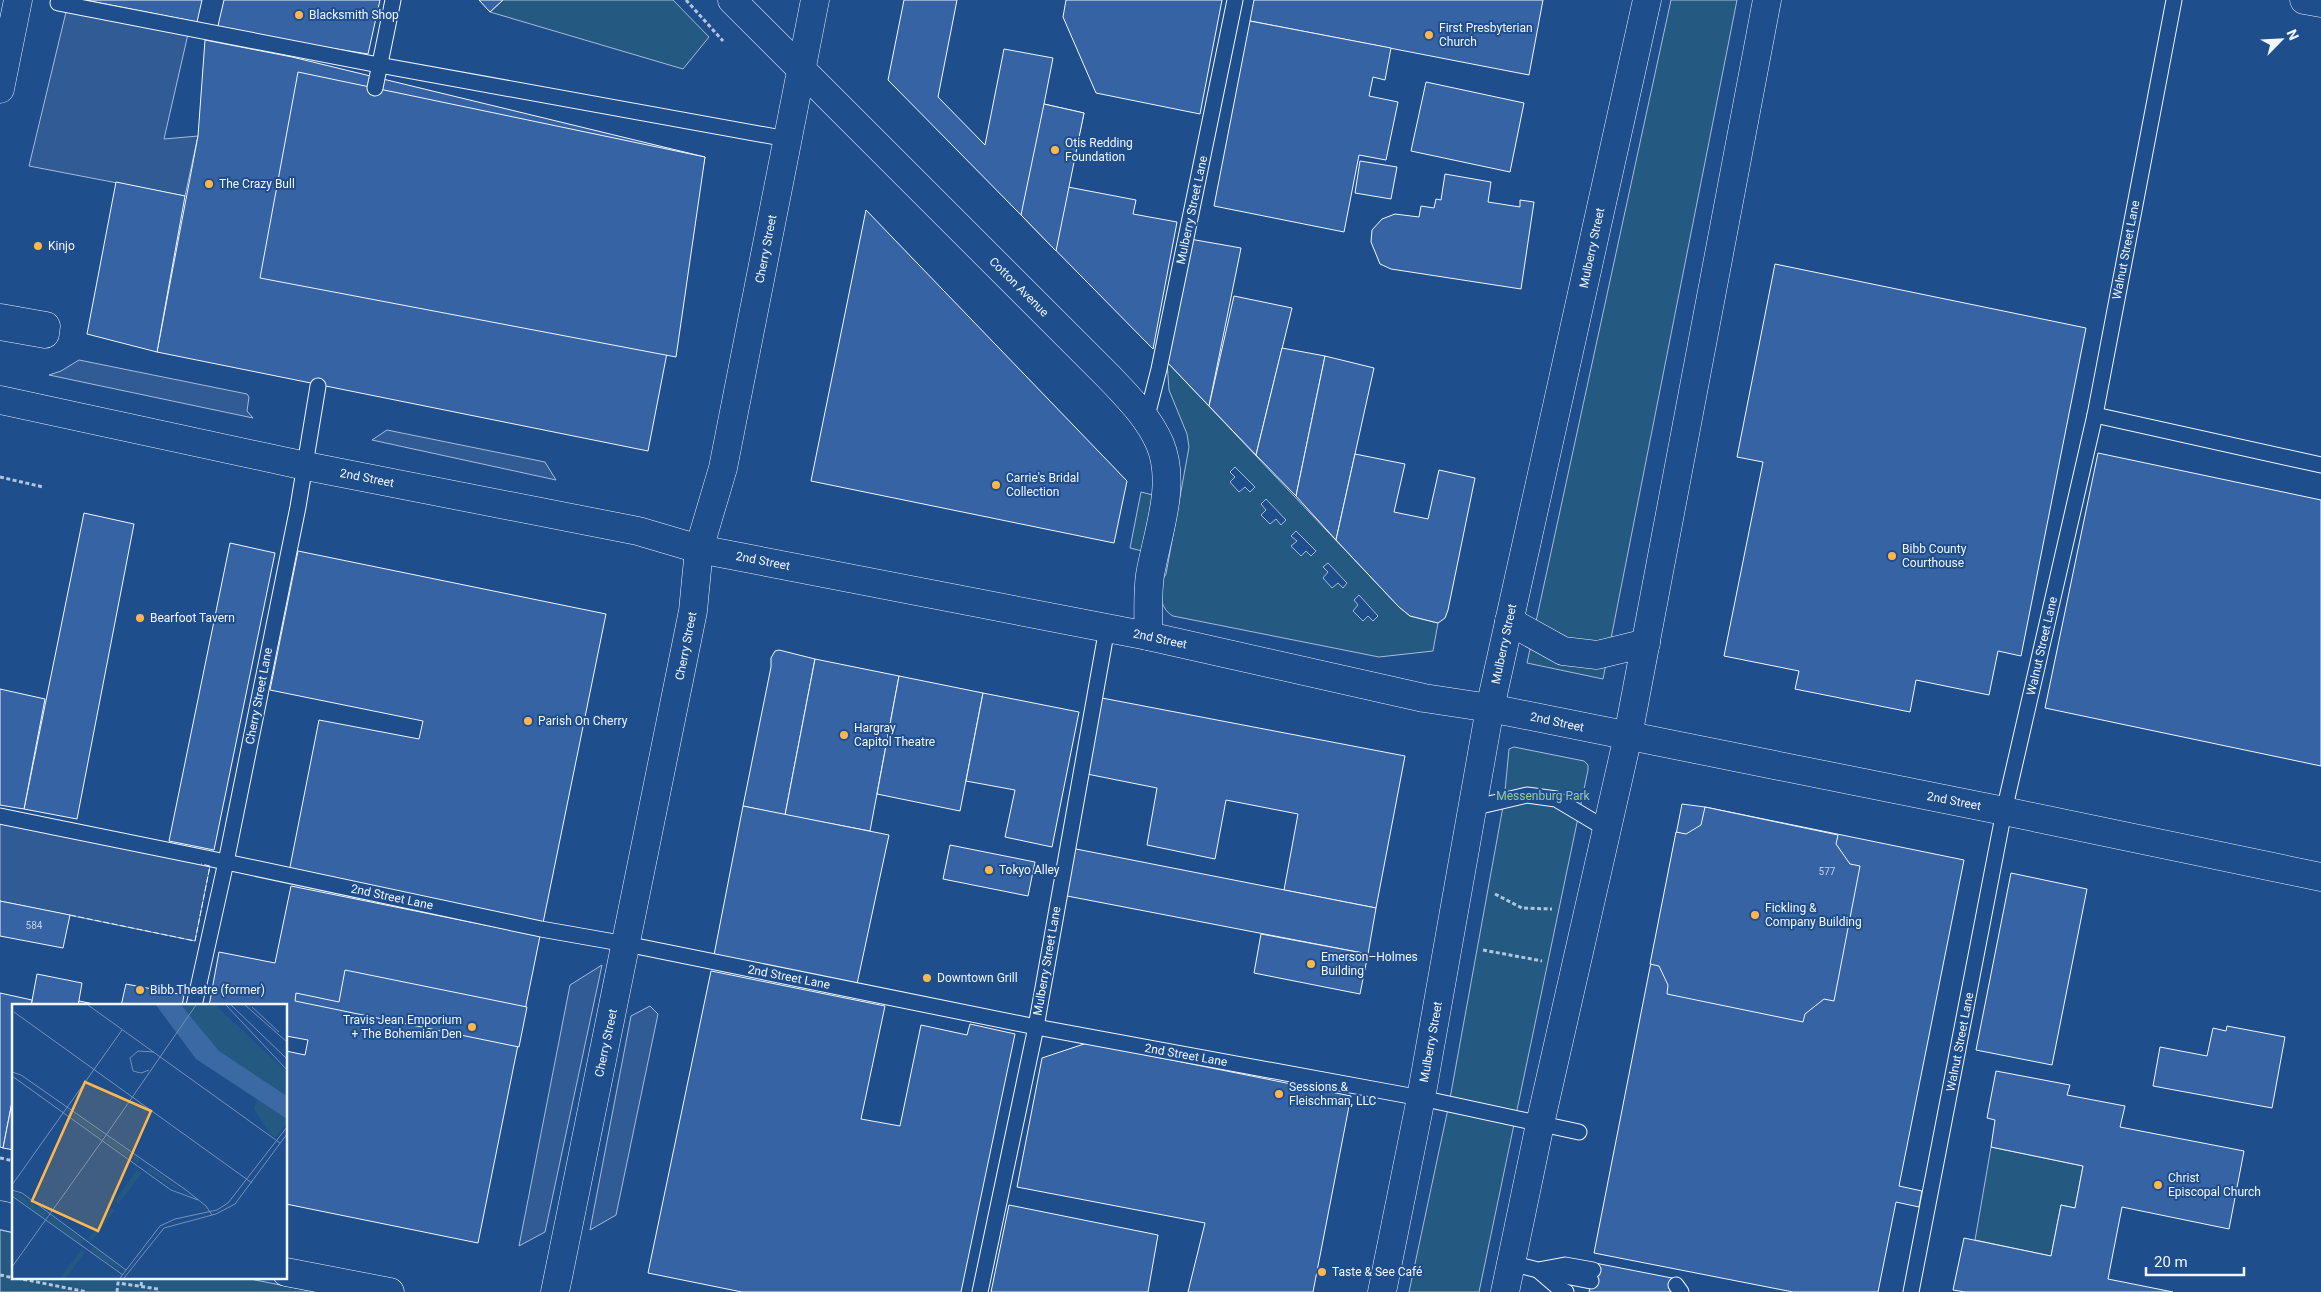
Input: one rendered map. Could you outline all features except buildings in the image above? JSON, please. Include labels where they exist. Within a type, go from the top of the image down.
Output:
[{"type":"street","points":[[0,89],[18,0]]},
{"type":"street","name":"Cotton Avenue","points":[[732,0],[1109,377],[1146,420],[1160,445],[1167,475],[1150,578],[1148,636]]},
{"type":"street","name":"Cherry Street","points":[[555,1292],[694,612],[699,549],[723,468],[815,0]]},
{"type":"street","name":"Mulberry Street","points":[[1382,1292],[1421,1098],[1490,708],[1647,0]]},
{"type":"street","points":[[1505,1292],[1540,1124],[1628,736],[1767,0]]},
{"type":"street","points":[[2304,0],[2321,3]]},
{"type":"street","name":"2nd Street","points":[[0,400],[306,466],[638,531],[699,549],[1148,636],[1424,698],[1490,708],[2004,811],[2321,877]]},
{"type":"street","points":[[1509,622],[1563,651],[1597,655],[1646,643]]},
{"type":"street","points":[[288,1272],[364,1290],[390,1292]]},
{"type":"lane","points":[[375,88],[378,65],[393,0]]},
{"type":"lane","name":"Mulberry Street Lane","points":[[1146,420],[1159,369],[1235,0]]},
{"type":"lane","name":"Walnut Street Lane","points":[[1911,1292],[2004,811],[2095,415],[2174,0]]},
{"type":"lane","points":[[58,3],[378,65],[787,138]]},
{"type":"lane","name":"Cherry Street Lane","points":[[194,1004],[226,862],[306,466],[318,386]]},
{"type":"lane","points":[[2095,415],[2321,466]]},
{"type":"lane","name":"Mulberry Street Lane","points":[[980,1292],[1036,1027],[1107,628]]},
{"type":"lane","points":[[1472,808],[1527,794],[1556,799],[1608,830]]},
{"type":"lane","name":"2nd Street Lane","points":[[0,816],[541,929],[626,944],[1036,1027],[1421,1098],[1579,1132]]},
{"type":"lane","points":[[1510,1263],[1538,1270],[1565,1265],[1592,1276]]},
{"type":"lane","points":[[1538,1270],[1566,1292]]},
{"type":"path","points":[[686,0],[723,41]]},
{"type":"path","points":[[0,477],[43,487]]},
{"type":"path","points":[[1495,894],[1522,908],[1552,909]]},
{"type":"path","points":[[1483,950],[1542,961]]},
{"type":"path","points":[[25,1280],[87,1292]]},
{"type":"path","points":[[141,1286],[142,1280]]},
{"type":"path","points":[[117,1292],[118,1283],[158,1289],[158,1292]]},
{"type":"green space","points":[[503,0],[673,0],[709,37],[683,69],[490,12]]},
{"type":"green space","points":[[1671,0],[1737,0],[1603,679],[1527,663]]},
{"type":"green space","points":[[1167,362],[1399,607],[1410,616],[1438,623],[1433,651],[1379,657],[1173,616],[1168,613],[1162,603],[1161,585],[1166,574],[1189,447],[1187,434],[1169,390]],"holes":[[[1235,467],[1255,487],[1250,492],[1245,487],[1239,492],[1230,482],[1235,477],[1230,472]],[[1266,499],[1286,520],[1281,525],[1276,519],[1270,524],[1261,515],[1266,510],[1261,504]],[[1296,531],[1316,551],[1311,556],[1306,551],[1301,556],[1291,546],[1297,541],[1291,536]],[[1328,563],[1347,583],[1343,588],[1338,583],[1332,588],[1323,578],[1328,572],[1323,567]],[[1359,595],[1378,616],[1373,621],[1368,616],[1363,621],[1353,611],[1358,605],[1354,600]]]},
{"type":"green space","points":[[1141,492],[1153,495],[1142,551],[1130,548]]},
{"type":"green space","name":"Messenburg Park","points":[[1514,747],[1584,761],[1588,765],[1588,770],[1479,1292],[1409,1292],[1449,1104],[1504,801],[1509,749]]},
{"type":"green space","points":[[1991,1147],[2083,1166],[2075,1208],[2061,1205],[2051,1256],[1975,1240]]},
{"type":"green space","points":[[0,1230],[12,1233],[12,1280],[255,1280],[316,1292],[0,1292]]},
{"type":"shaded area","points":[[66,12],[188,34],[164,139],[198,136],[185,196],[29,166]]},
{"type":"shaded area","points":[[79,360],[247,394],[249,397],[247,411],[253,418],[49,375],[61,371]]},
{"type":"shaded area","points":[[387,430],[545,462],[556,480],[372,440]]},
{"type":"shaded area","points":[[0,823],[210,866],[195,941],[0,901]]},
{"type":"shaded area","points":[[602,965],[545,1232],[519,1246],[570,985]]},
{"type":"shaded area","points":[[650,1006],[658,1014],[616,1215],[590,1230],[631,1016]]},
{"type":"fence","points":[[70,915],[195,941],[210,866],[201,864]]},
{"type":"place","name":"Blacksmith Shop","points":[[299,15]]},
{"type":"place","name":"First Presbyterian Church","points":[[1429,35]]},
{"type":"place","name":"Otis Redding Foundation","points":[[1055,150]]},
{"type":"place","name":"The Crazy Bull","points":[[209,184]]},
{"type":"place","name":"Kinjo","points":[[38,246]]},
{"type":"place","name":"Carrie's Bridal Collection","points":[[996,485]]},
{"type":"place","name":"Bibb County Courthouse","points":[[1892,556]]},
{"type":"place","name":"Bearfoot Tavern","points":[[140,618]]},
{"type":"place","name":"Parish On Cherry","points":[[528,721]]},
{"type":"place","name":"Hargray Capitol Theatre","points":[[844,735]]},
{"type":"place","name":"Tokyo Alley","points":[[989,870]]},
{"type":"place","name":"Fickling & Company Building","points":[[1755,915]]},
{"type":"place","name":"Emerson–Holmes Building","points":[[1311,964]]},
{"type":"place","name":"Downtown Grill","points":[[927,978]]},
{"type":"place","name":"Bibb Theatre (former)","points":[[140,990]]},
{"type":"place","name":"Travis Jean Emporium + The Bohemian Den","points":[[472,1027]]},
{"type":"place","name":"Sessions & Fleischman, LLC","points":[[1279,1094]]},
{"type":"place","name":"Christ Episcopal Church","points":[[2158,1185]]},
{"type":"place","name":"Taste & See Café","points":[[1322,1272]]}]
